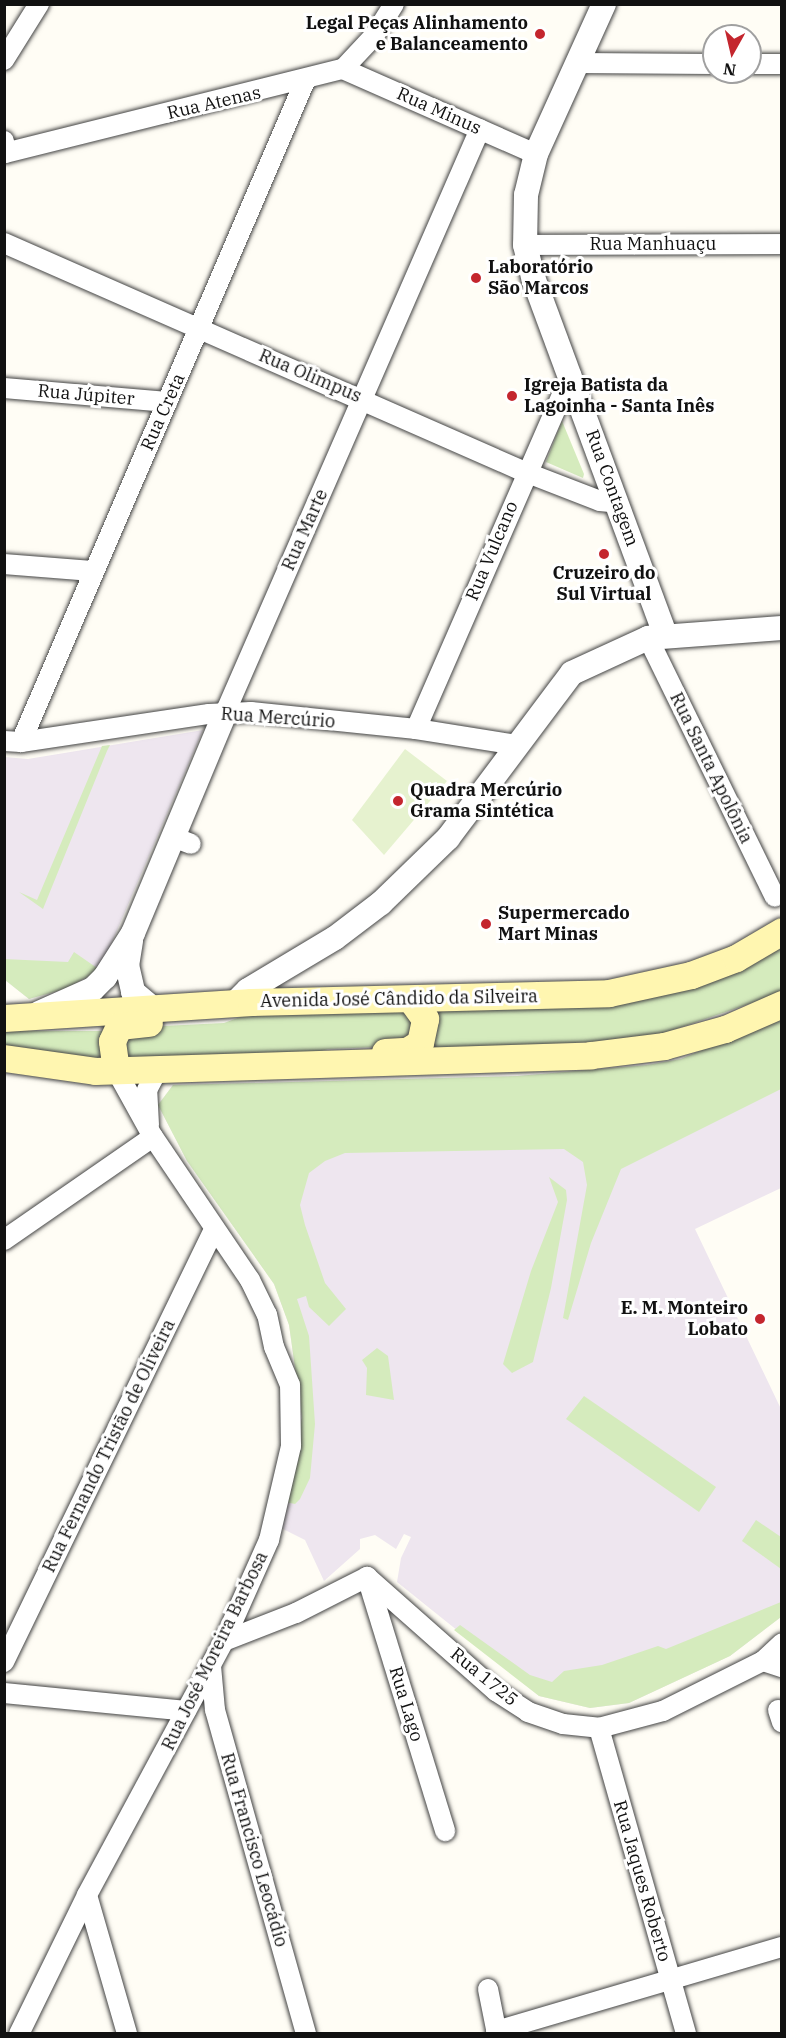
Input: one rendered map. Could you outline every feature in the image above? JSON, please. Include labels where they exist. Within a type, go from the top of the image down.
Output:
[{"type":"main road","name":"Avenida José Cândido da Silveira","points":[[17,1017],[156,1011],[235,1003],[609,993],[663,984],[736,958],[782,931]]},
{"type":"main road","points":[[328,1064],[339,1054],[407,1051],[420,1043],[425,1019],[411,1000]]},
{"type":"main road","points":[[116,1070],[112,1041],[119,1026],[209,1019],[235,1003]]},
{"type":"main road","points":[[4,1058],[95,1071],[626,1052],[664,1046],[725,1029],[782,1004]]},
{"type":"street","points":[[4,60],[39,4]]},
{"type":"street","name":"Rua Atenas","points":[[4,153],[305,81],[343,69],[374,36],[394,4]]},
{"type":"street","name":"Rua Contagem","points":[[604,4],[536,154],[526,195],[525,245],[534,280],[618,503],[657,636]]},
{"type":"street","points":[[577,63],[702,64]]},
{"type":"street","points":[[762,64],[782,64]]},
{"type":"street","name":"Rua Minus","points":[[343,69],[536,154]]},
{"type":"street","name":"Rua Creta","points":[[13,742],[201,329],[305,81]]},
{"type":"street","name":"Rua Marte","points":[[17,1017],[93,989],[105,977],[133,933],[182,840],[225,713],[480,129]]},
{"type":"street","points":[[4,141],[4,153]]},
{"type":"street","name":"Rua Olimpus","points":[[4,243],[525,472],[600,501],[618,503]]},
{"type":"street","name":"Rua Manhuaçu","points":[[525,245],[782,244]]},
{"type":"street","name":"Rua Vulcano","points":[[416,729],[525,472],[571,374]]},
{"type":"street","name":"Rua Júpiter","points":[[4,388],[167,402]]},
{"type":"street","points":[[4,564],[92,571]]},
{"type":"street","points":[[235,1003],[248,990],[335,938],[381,903],[448,838],[572,673],[657,636],[782,628]]},
{"type":"street","name":"Rua Santa Apolônia","points":[[657,636],[775,897]]},
{"type":"street","name":"Rua Mercúrio","points":[[13,742],[225,713],[251,712],[416,729],[517,745]]},
{"type":"street","name":"Rua Marte","points":[[133,933],[128,978],[140,1000],[156,1011]]},
{"type":"street","points":[[4,1240],[151,1134],[147,1090],[158,1069]]},
{"type":"street","name":"Rua José Moreira Barbosa","points":[[19,2034],[87,1895],[224,1641],[269,1540],[291,1446],[290,1384],[254,1289],[151,1134],[116,1070]]},
{"type":"street","name":"Rua Fernando Tristão de Oliveira","points":[[4,1662],[214,1230]]},
{"type":"street","points":[[224,1641],[296,1613],[367,1577]]},
{"type":"street","name":"Rua 1725","points":[[367,1577],[496,1690],[520,1706],[563,1724],[599,1728],[663,1711],[772,1664],[782,1642]]},
{"type":"street","name":"Rua Lago","points":[[367,1577],[445,1831]]},
{"type":"street","name":"Rua Francisco Leocádio","points":[[211,1666],[215,1710],[306,2034]]},
{"type":"street","points":[[4,1694],[186,1711]]},
{"type":"street","name":"Rua Jaques Roberto","points":[[599,1728],[686,2034]]},
{"type":"street","points":[[87,1895],[127,2034]]},
{"type":"street","points":[[488,1989],[496,2032],[782,1947]]},
{"type":"shaded area","points":[[203,730],[100,970],[29,999],[5,980],[4,757],[28,759]]},
{"type":"shaded area","points":[[781,1016],[781,1188],[695,1229],[781,1409],[781,1617],[730,1656],[629,1703],[590,1708],[539,1696],[397,1582],[401,1558],[411,1537],[404,1534],[396,1549],[375,1535],[360,1539],[360,1549],[324,1581],[305,1540],[275,1525],[302,1418],[289,1325],[274,1284],[187,1161],[158,1105],[173,1085],[517,1076],[647,1065],[681,1059]]},
{"type":"green space","points":[[562,421],[584,474],[583,478],[546,462]]},
{"type":"green space","points":[[110,745],[43,909],[19,892],[37,900],[102,746]]},
{"type":"green space","name":"Quadra Mercúrio Grama Sintética","points":[[405,749],[447,781],[384,855],[352,820]]},
{"type":"green space","points":[[781,941],[781,993],[644,1040],[433,1049],[435,1022],[430,1009],[521,1006]]},
{"type":"green space","points":[[74,952],[100,970],[65,989],[29,999],[5,980],[4,959],[68,962]]},
{"type":"green space","points":[[405,1009],[411,1012],[415,1032],[403,1046],[328,1049],[301,1057],[133,1060],[124,1054],[127,1030],[143,1027],[224,1023],[251,1013]]},
{"type":"green space","points":[[781,1016],[781,1089],[621,1169],[591,1243],[568,1320],[563,1318],[587,1185],[583,1162],[564,1149],[345,1153],[325,1161],[309,1173],[300,1205],[305,1225],[325,1283],[346,1309],[329,1326],[309,1307],[306,1296],[297,1299],[309,1336],[315,1424],[310,1478],[300,1499],[295,1504],[281,1501],[302,1418],[289,1325],[274,1284],[187,1161],[158,1105],[173,1085],[517,1076],[647,1065],[681,1059]]},
{"type":"green space","points":[[5,1031],[102,1031],[101,1061],[5,1048]]},
{"type":"green space","points":[[549,1177],[566,1190],[567,1200],[551,1288],[533,1362],[512,1373],[503,1364],[531,1271],[558,1202]]},
{"type":"green space","points":[[377,1348],[388,1356],[394,1400],[366,1395],[367,1368],[362,1360]]},
{"type":"green space","points":[[584,1396],[716,1487],[699,1512],[566,1419]]},
{"type":"green space","points":[[756,1520],[781,1537],[781,1569],[742,1541]]},
{"type":"green space","points":[[781,1602],[781,1617],[730,1656],[629,1703],[590,1708],[539,1696],[454,1630],[460,1625],[530,1675],[552,1682],[564,1671],[602,1665],[658,1646],[666,1649]]},
{"type":"place","name":"Legal Peças Alinhamento e Balanceamento","points":[[540,34]]},
{"type":"place","name":"Laboratório São Marcos","points":[[476,278]]},
{"type":"place","name":"Igreja Batista da Lagoinha - Santa Inês","points":[[512,396]]},
{"type":"place","name":"Cruzeiro do Sul Virtual","points":[[604,554]]},
{"type":"place","name":"Quadra Mercúrio Grama Sintética","points":[[398,801]]},
{"type":"place","name":"Supermercado Mart Minas","points":[[486,924]]},
{"type":"place","name":"E. M. Monteiro Lobato","points":[[760,1319]]}]
